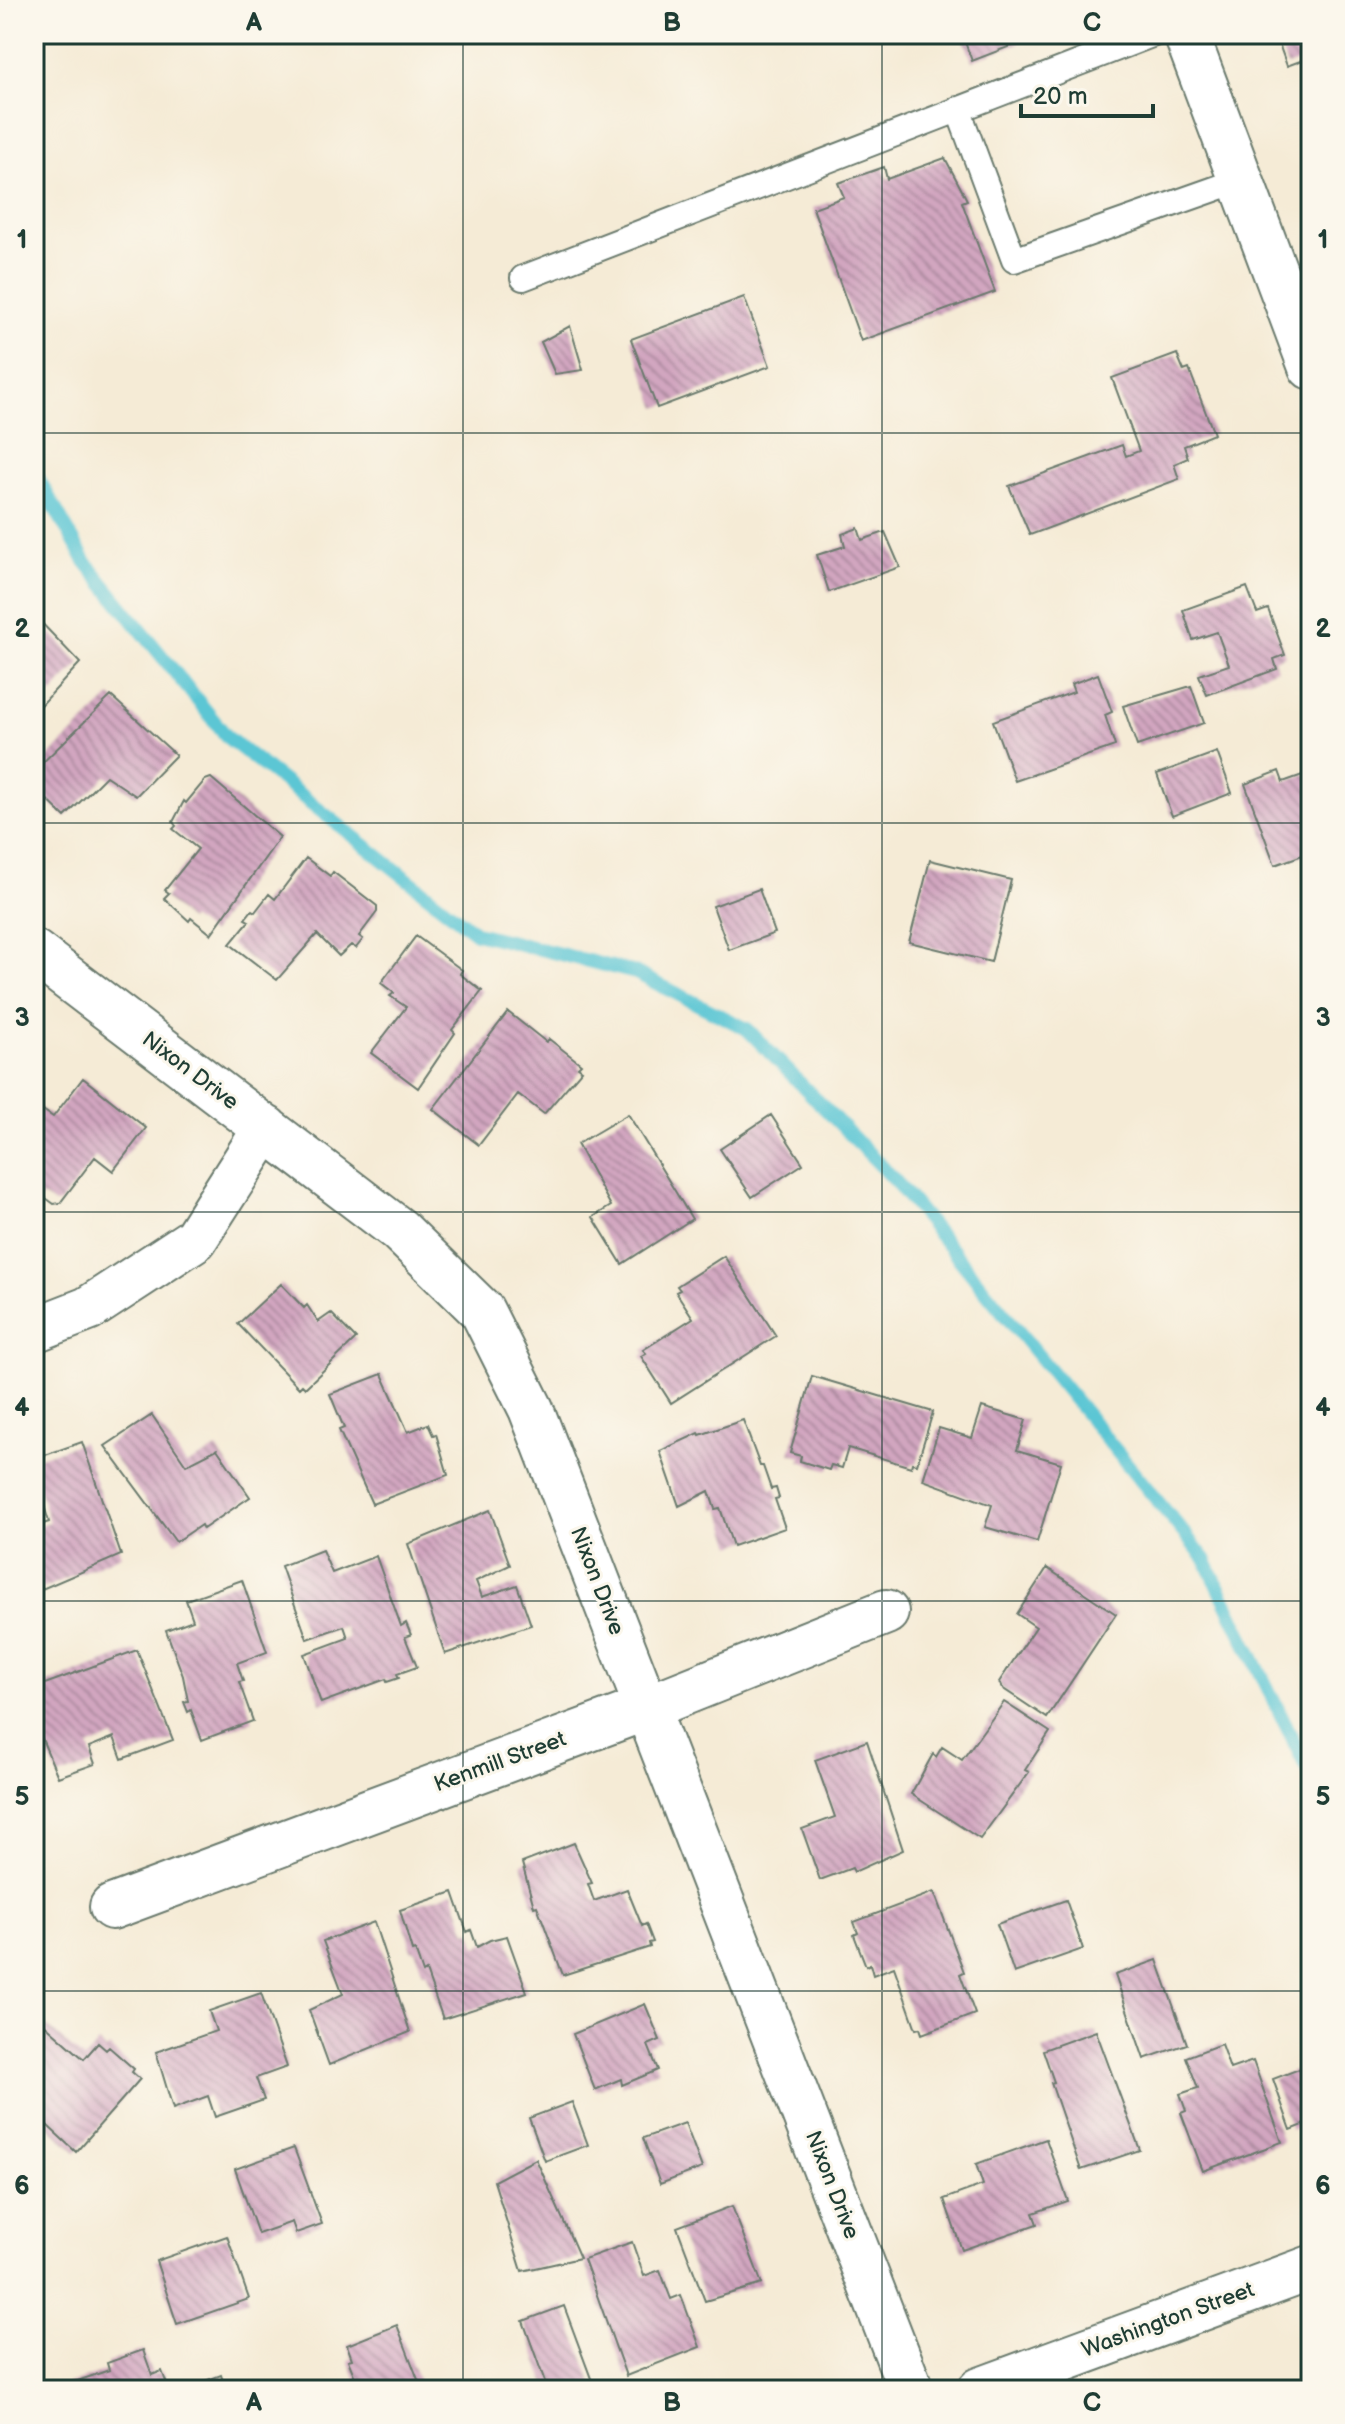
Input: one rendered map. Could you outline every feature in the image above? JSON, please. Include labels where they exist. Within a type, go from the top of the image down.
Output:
[{"type":"street","points":[[1186,34],[1243,179],[1311,367]]},
{"type":"street","name":"Nixon Drive","points":[[34,952],[399,1230],[482,1311],[531,1409],[911,2390]]},
{"type":"street","points":[[34,1330],[88,1309],[195,1239],[266,1128]]},
{"type":"street","name":"Kenmill Street","points":[[112,1907],[646,1708],[886,1612]]},
{"type":"street","name":"Washington Street","points":[[980,2390],[1311,2268]]},
{"type":"lane","points":[[523,278],[1154,34]]},
{"type":"lane","points":[[958,109],[1014,260],[1243,179]]},
{"type":"building","points":[[962,34],[1018,34],[1021,42],[972,61]]},
{"type":"building","points":[[1268,34],[1298,34],[1272,44]]},
{"type":"building","points":[[1311,34],[1311,57],[1287,66],[1279,44]]},
{"type":"building","points":[[945,158],[967,200],[962,202],[995,292],[861,341],[813,208],[844,197],[838,183],[884,167],[887,179]]},
{"type":"building","points":[[744,297],[770,366],[657,408],[631,339]]},
{"type":"building","points":[[570,326],[583,370],[555,374],[541,342]]},
{"type":"building","points":[[1177,354],[1184,371],[1189,369],[1214,434],[1184,446],[1188,458],[1174,464],[1179,479],[1030,535],[1009,486],[1122,445],[1126,456],[1139,451],[1112,378]]},
{"type":"building","points":[[858,528],[862,540],[885,532],[900,567],[829,592],[817,555],[845,546],[842,534]]},
{"type":"building","points":[[1247,587],[1257,613],[1268,609],[1285,655],[1274,659],[1277,669],[1207,695],[1199,675],[1229,665],[1217,632],[1193,640],[1183,610]]},
{"type":"building","points":[[34,615],[80,663],[34,713]]},
{"type":"building","points":[[1098,674],[1112,712],[1105,715],[1115,746],[1015,781],[993,721],[1074,692],[1071,684]]},
{"type":"building","points":[[1191,686],[1204,723],[1137,746],[1123,706]]},
{"type":"building","points":[[111,696],[176,755],[136,796],[106,776],[65,817],[34,787],[34,771]]},
{"type":"building","points":[[1217,752],[1232,793],[1172,816],[1157,774]]},
{"type":"building","points":[[1279,771],[1283,782],[1311,772],[1311,852],[1275,865],[1245,784]]},
{"type":"building","points":[[211,778],[280,837],[211,934],[191,918],[189,921],[164,898],[169,893],[165,890],[198,849],[173,829],[176,826],[173,822],[184,801],[186,803],[205,780]]},
{"type":"building","points":[[306,858],[330,876],[333,872],[377,906],[377,912],[359,936],[363,939],[356,948],[351,945],[339,956],[317,934],[277,980],[230,944],[249,921],[245,919],[252,910],[255,912],[269,894],[275,899]]},
{"type":"building","points":[[930,860],[1011,880],[991,962],[909,942]]},
{"type":"building","points":[[759,889],[775,933],[729,950],[713,906]]},
{"type":"building","points":[[416,936],[462,970],[460,974],[482,991],[452,1030],[455,1033],[418,1088],[371,1053],[406,1007],[390,996],[394,993],[381,983]]},
{"type":"building","points":[[508,1012],[581,1064],[578,1067],[582,1070],[544,1114],[518,1094],[479,1145],[433,1109]]},
{"type":"building","points":[[83,1078],[146,1128],[113,1171],[95,1157],[60,1203],[54,1204],[43,1196],[39,1201],[34,1196],[34,1104],[53,1117]]},
{"type":"building","points":[[628,1114],[692,1219],[622,1264],[593,1217],[611,1206],[577,1144]]},
{"type":"building","points":[[771,1115],[803,1164],[752,1197],[720,1149]]},
{"type":"building","points":[[724,1256],[776,1336],[671,1403],[641,1356],[646,1353],[643,1350],[693,1318],[676,1292],[680,1290],[677,1286]]},
{"type":"building","points":[[281,1284],[304,1308],[307,1305],[318,1322],[331,1313],[356,1339],[305,1388],[302,1385],[299,1388],[238,1324]]},
{"type":"building","points":[[382,1374],[408,1432],[428,1424],[433,1435],[436,1434],[448,1475],[372,1504],[339,1430],[344,1428],[330,1394]]},
{"type":"building","points":[[812,1376],[933,1412],[917,1464],[912,1463],[911,1467],[848,1448],[842,1468],[831,1465],[829,1470],[800,1461],[801,1456],[790,1453]]},
{"type":"building","points":[[982,1407],[1026,1420],[1017,1450],[1061,1463],[1037,1542],[985,1527],[992,1505],[923,1480],[939,1428],[972,1438]]},
{"type":"building","points":[[152,1415],[186,1465],[217,1449],[250,1497],[203,1529],[201,1525],[176,1542],[105,1446]]},
{"type":"building","points":[[743,1420],[771,1489],[776,1488],[779,1498],[775,1499],[785,1528],[733,1546],[720,1508],[715,1509],[709,1491],[679,1506],[660,1451],[699,1433]]},
{"type":"building","points":[[82,1442],[121,1555],[42,1589],[34,1572],[34,1527],[49,1522],[34,1472],[34,1459]]},
{"type":"building","points":[[490,1510],[510,1565],[476,1581],[482,1597],[517,1585],[531,1625],[445,1654],[408,1544]]},
{"type":"building","points":[[322,1550],[332,1573],[376,1556],[401,1626],[406,1623],[411,1635],[405,1637],[417,1667],[397,1674],[399,1678],[387,1682],[386,1679],[321,1703],[304,1654],[348,1638],[344,1626],[307,1639],[281,1566]]},
{"type":"building","points":[[1047,1568],[1116,1614],[1047,1718],[1002,1688],[999,1682],[1036,1627],[1017,1614]]},
{"type":"building","points":[[242,1580],[267,1652],[237,1663],[243,1681],[239,1682],[253,1721],[202,1740],[191,1710],[188,1712],[184,1702],[188,1701],[183,1676],[166,1630],[193,1620],[186,1600]]},
{"type":"building","points":[[137,1650],[173,1740],[122,1759],[114,1737],[89,1747],[95,1764],[58,1777],[34,1720],[34,1688]]},
{"type":"building","points":[[1004,1702],[1050,1732],[1025,1770],[1029,1772],[980,1839],[911,1794],[933,1754],[936,1757],[942,1747],[962,1760]]},
{"type":"building","points":[[867,1741],[903,1850],[854,1872],[852,1868],[820,1880],[802,1829],[835,1817],[815,1760]]},
{"type":"building","points":[[574,1843],[592,1883],[588,1884],[594,1901],[627,1889],[642,1926],[646,1924],[653,1942],[649,1943],[650,1947],[563,1975],[537,1906],[534,1907],[522,1863]]},
{"type":"building","points":[[453,1892],[467,1932],[471,1930],[477,1947],[507,1936],[527,1992],[443,2019],[426,1971],[423,1973],[415,1950],[412,1951],[400,1910]]},
{"type":"building","points":[[934,1892],[964,1972],[960,1974],[975,2014],[922,2034],[920,2028],[916,2029],[894,1967],[873,1975],[870,1964],[866,1966],[854,1935],[858,1933],[854,1922]]},
{"type":"building","points":[[1066,1900],[1083,1949],[1014,1973],[997,1924]]},
{"type":"building","points":[[374,1922],[410,2032],[329,2065],[309,2010],[343,1994],[323,1941]]},
{"type":"building","points":[[1157,1960],[1187,2044],[1144,2059],[1115,1975]]},
{"type":"building","points":[[261,1993],[287,2067],[256,2078],[264,2100],[215,2117],[208,2096],[173,2109],[156,2052],[216,2031],[209,2011]]},
{"type":"building","points":[[645,2004],[660,2040],[648,2045],[658,2070],[622,2085],[621,2079],[595,2090],[573,2034]]},
{"type":"building","points":[[34,2015],[84,2059],[98,2043],[106,2050],[109,2047],[134,2069],[132,2072],[140,2079],[76,2152],[34,2113]]},
{"type":"building","points":[[1096,2031],[1140,2150],[1081,2170],[1043,2050]]},
{"type":"building","points":[[1221,2044],[1230,2069],[1253,2061],[1282,2142],[1203,2171],[1181,2113],[1186,2111],[1180,2094],[1198,2088],[1186,2057]]},
{"type":"building","points":[[1311,2056],[1311,2122],[1291,2130],[1273,2079],[1310,2065],[1308,2057]]},
{"type":"building","points":[[572,2102],[588,2145],[545,2161],[529,2118]]},
{"type":"building","points":[[685,2123],[702,2168],[660,2184],[643,2138]]},
{"type":"building","points":[[1046,2139],[1068,2201],[1033,2213],[1037,2224],[962,2250],[944,2199],[983,2185],[976,2164]]},
{"type":"building","points":[[294,2148],[322,2224],[296,2233],[292,2222],[258,2234],[235,2169]]},
{"type":"building","points":[[536,2159],[580,2258],[522,2271],[494,2181]]},
{"type":"building","points":[[732,2206],[762,2284],[705,2301],[677,2227]]},
{"type":"building","points":[[227,2236],[249,2299],[177,2324],[156,2261]]},
{"type":"building","points":[[632,2242],[644,2276],[660,2270],[671,2299],[681,2295],[700,2347],[626,2376],[584,2259]]},
{"type":"building","points":[[564,2306],[593,2384],[578,2390],[548,2390],[523,2321]]},
{"type":"building","points":[[397,2325],[422,2390],[360,2390],[348,2360],[352,2359],[347,2345]]},
{"type":"building","points":[[143,2350],[152,2375],[162,2371],[169,2390],[65,2390],[63,2386],[109,2370],[107,2363]]},
{"type":"building","points":[[221,2375],[226,2390],[181,2390]]},
{"type":"waterway","points":[[34,471],[85,561],[228,738],[476,933],[636,973],[747,1029],[892,1177],[1205,1559],[1311,1777]]}]
